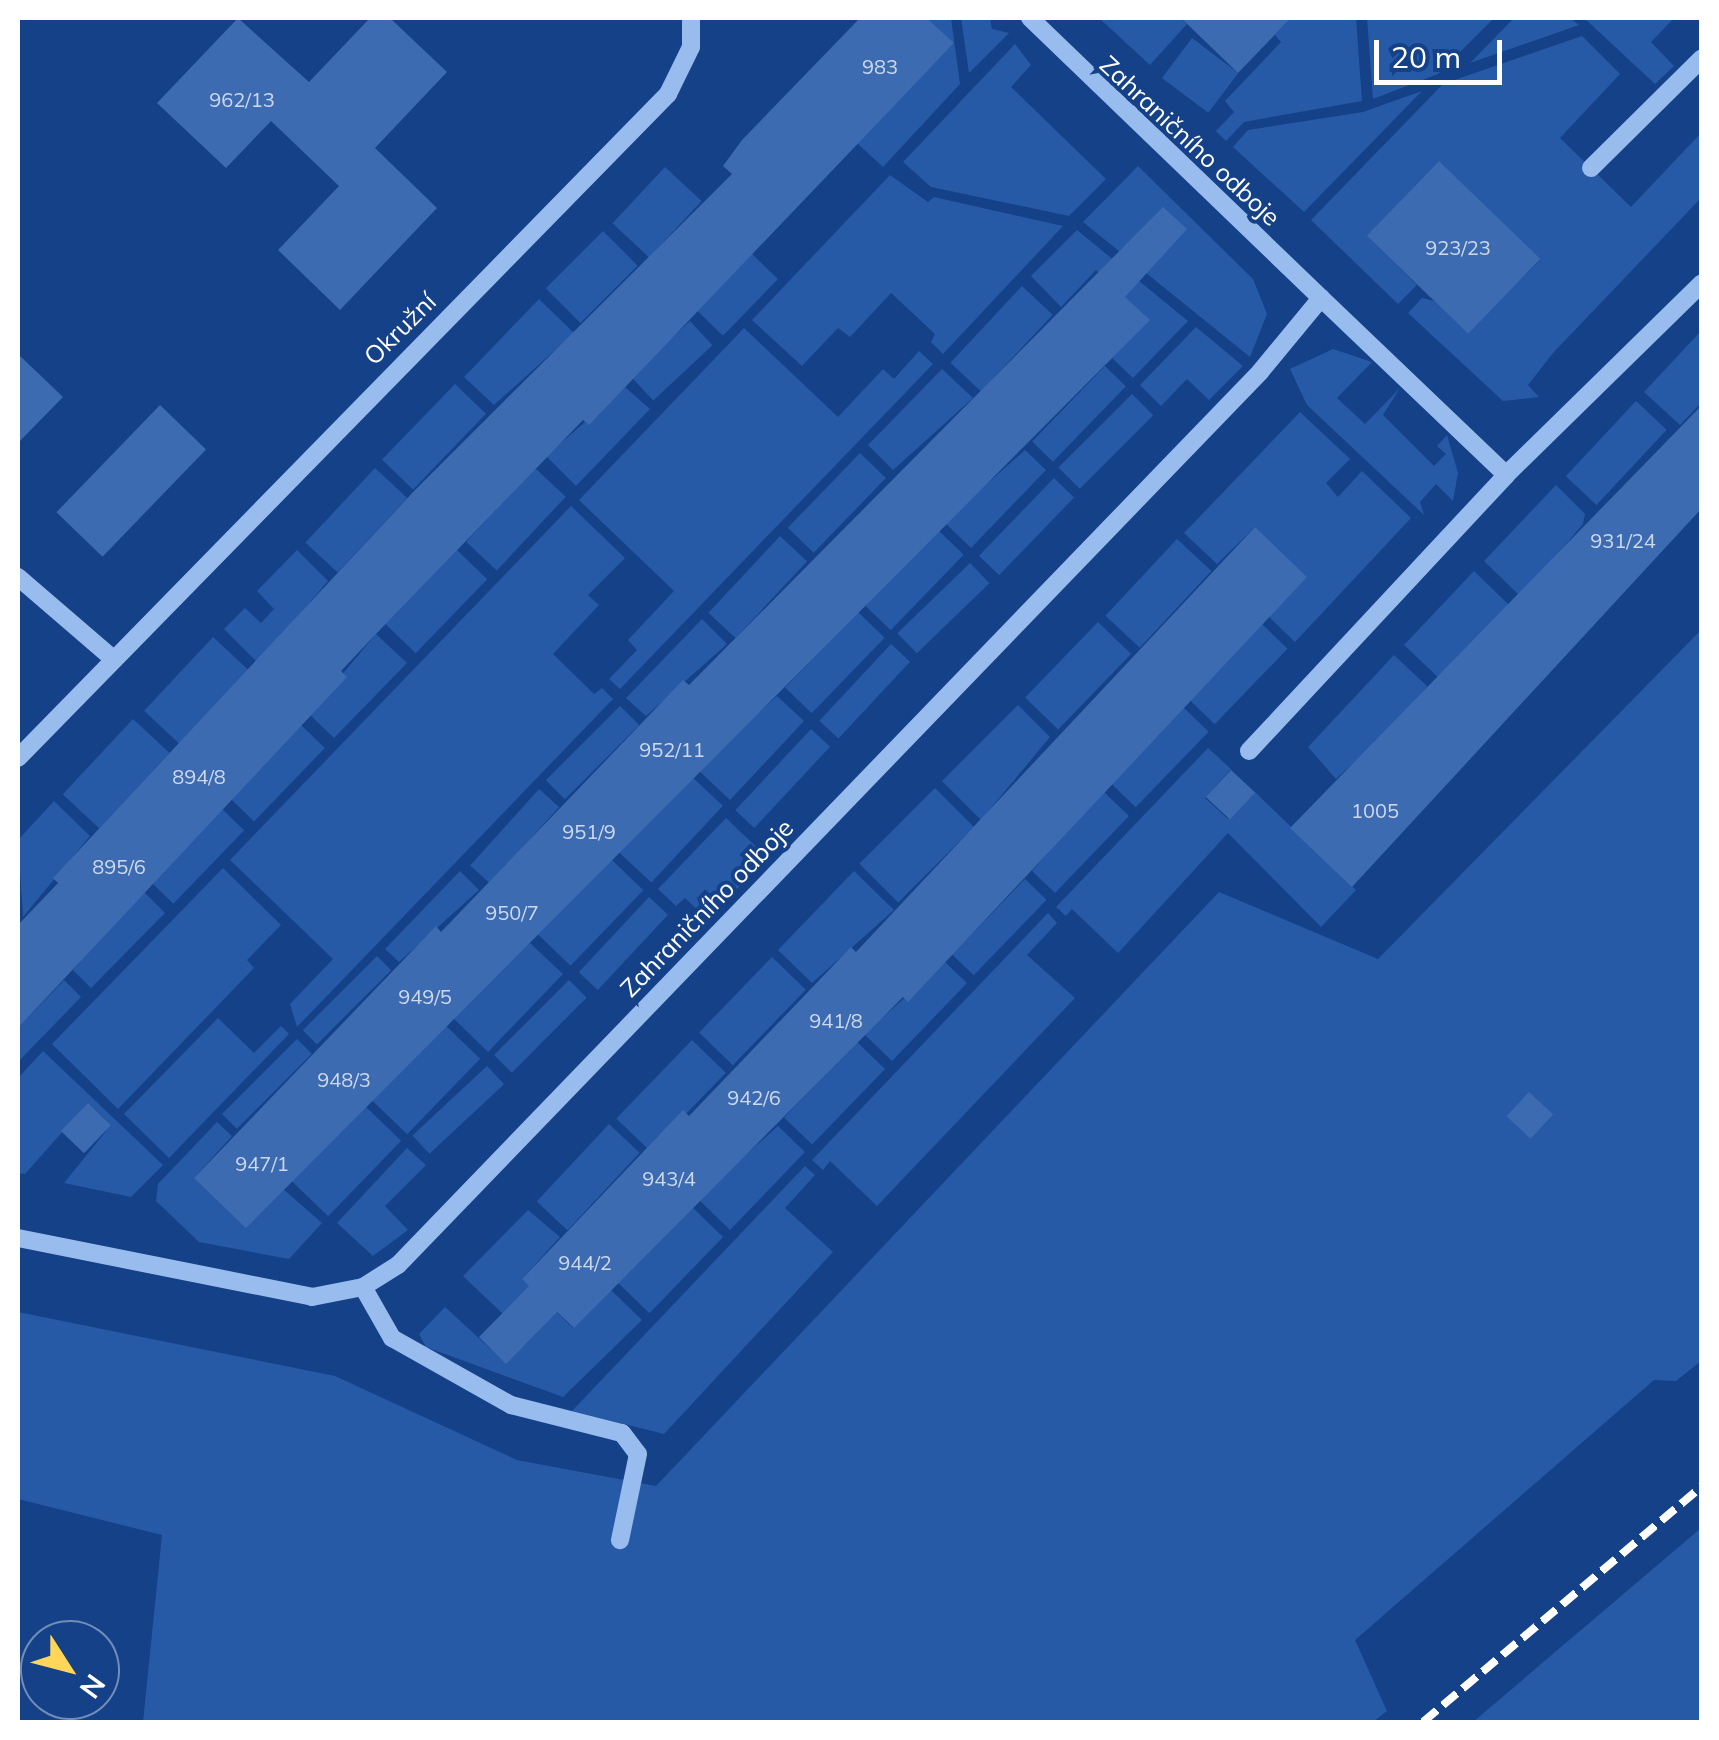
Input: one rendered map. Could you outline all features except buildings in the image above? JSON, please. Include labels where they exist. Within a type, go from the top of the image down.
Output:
[{"type":"street","name":"Okružní","points":[[18,758],[110,658],[668,94],[691,47],[691,18]]},
{"type":"street","name":"Zahraničního odboje","points":[[1030,18],[1506,475]]},
{"type":"street","points":[[1591,168],[1702,58]]},
{"type":"street","points":[[1249,751],[1506,475],[1702,282]]},
{"type":"street","name":"Zahraničního odboje","points":[[18,1238],[312,1298],[362,1286],[411,1251],[1260,372],[1321,298]]},
{"type":"street","points":[[18,577],[110,658]]},
{"type":"street","points":[[362,1286],[392,1338],[511,1405],[622,1433],[638,1454],[620,1540]]},
{"type":"shaded area","points":[[927,18],[951,18],[960,84],[883,167],[857,143],[954,43]]},
{"type":"shaded area","points":[[961,18],[990,18],[992,29],[1009,33],[969,73]]},
{"type":"shaded area","points":[[1099,18],[1180,18],[1187,24],[1150,65]]},
{"type":"shaded area","points":[[1291,18],[1356,18],[1362,101],[1244,122],[1226,141],[1216,131],[1234,112],[1225,101],[1281,42],[1275,35]]},
{"type":"shaded area","points":[[1367,18],[1494,18],[1438,74],[1373,99]]},
{"type":"shaded area","points":[[1514,18],[1570,18],[1579,25],[1470,63]]},
{"type":"shaded area","points":[[1584,18],[1674,18],[1651,42],[1674,66],[1655,84]]},
{"type":"shaded area","points":[[1582,36],[1620,74],[1560,138],[1631,207],[1701,133],[1701,198],[1553,353],[1528,385],[1539,397],[1503,401],[1408,313],[1422,298],[1434,301],[1468,333],[1540,260],[1439,161],[1367,236],[1417,285],[1398,304],[1311,220],[1443,84]]},
{"type":"shaded area","points":[[1192,38],[1238,73],[1208,113],[1162,78]]},
{"type":"shaded area","points":[[1015,44],[1031,65],[1011,87],[1106,179],[1069,216],[931,187],[903,162]]},
{"type":"shaded area","points":[[1422,91],[1304,212],[1233,147],[1248,130],[1363,112]]},
{"type":"shaded area","points":[[1138,166],[1253,279],[1267,314],[1250,357],[1083,222]]},
{"type":"shaded area","points":[[665,167],[702,201],[649,257],[612,223]]},
{"type":"shaded area","points":[[890,175],[928,202],[934,197],[1063,226],[943,354],[931,342],[935,334],[891,293],[850,337],[838,328],[802,366],[752,320]]},
{"type":"shaded area","points":[[1077,230],[1188,321],[1133,378],[1112,358],[1149,320],[1096,270],[1061,307],[1031,276]]},
{"type":"shaded area","points":[[603,231],[638,266],[580,323],[546,288]]},
{"type":"shaded area","points":[[752,254],[778,279],[723,336],[697,311]]},
{"type":"shaded area","points":[[1022,286],[1053,315],[981,391],[950,363]]},
{"type":"shaded area","points":[[539,299],[574,333],[494,405],[464,377]]},
{"type":"shaded area","points":[[690,321],[713,345],[653,400],[631,376]]},
{"type":"shaded area","points":[[1196,327],[1243,366],[1209,400],[1187,379],[1161,406],[1140,385]]},
{"type":"shaded area","points":[[744,328],[838,417],[883,369],[894,379],[919,351],[933,364],[620,689],[609,679],[637,650],[628,640],[674,591],[579,500]]},
{"type":"shaded area","points":[[1701,331],[1701,403],[1680,425],[1644,392]]},
{"type":"shaded area","points":[[1333,349],[1372,362],[1337,398],[1365,424],[1400,388],[1383,415],[1434,466],[1446,454],[1437,446],[1447,435],[1458,473],[1453,501],[1436,484],[1420,502],[1424,515],[1307,405],[1290,369]]},
{"type":"shaded area","points":[[1105,366],[1126,386],[1053,462],[1032,442]]},
{"type":"shaded area","points":[[942,369],[973,398],[893,470],[868,445]]},
{"type":"shaded area","points":[[455,384],[486,414],[413,489],[382,460]]},
{"type":"shaded area","points":[[625,387],[650,409],[576,486],[546,456]]},
{"type":"shaded area","points":[[1132,394],[1153,415],[1080,489],[1058,468]]},
{"type":"shaded area","points":[[1636,401],[1667,430],[1596,505],[1566,476]]},
{"type":"shaded area","points":[[1300,412],[1350,459],[1326,483],[1338,497],[1362,471],[1411,518],[1295,642],[1268,616],[1255,527],[1217,564],[1184,533]]},
{"type":"shaded area","points":[[1025,450],[1046,470],[971,548],[944,522]]},
{"type":"shaded area","points":[[860,453],[886,478],[814,553],[788,528]]},
{"type":"shaded area","points":[[375,468],[407,498],[338,573],[305,543]]},
{"type":"shaded area","points":[[535,468],[566,497],[497,571],[466,542]]},
{"type":"shaded area","points":[[1054,478],[1074,497],[999,575],[979,556]]},
{"type":"shaded area","points":[[1556,485],[1585,514],[1583,524],[1521,597],[1484,561]]},
{"type":"shaded area","points":[[571,506],[625,558],[588,595],[599,605],[553,654],[594,694],[602,688],[613,699],[297,1027],[290,1004],[333,959],[230,860]]},
{"type":"shaded area","points":[[937,529],[964,555],[891,630],[864,605]]},
{"type":"shaded area","points":[[780,536],[807,561],[735,638],[708,613]]},
{"type":"shaded area","points":[[1177,539],[1211,571],[1140,648],[1105,616]]},
{"type":"shaded area","points":[[297,550],[328,581],[258,663],[224,629],[245,608],[261,623],[274,609],[257,591]]},
{"type":"shaded area","points":[[457,550],[487,579],[416,653],[385,624]]},
{"type":"shaded area","points":[[970,563],[989,583],[917,653],[897,633]]},
{"type":"shaded area","points":[[1474,571],[1508,604],[1505,613],[1441,680],[1404,645]]},
{"type":"shaded area","points":[[858,612],[885,638],[812,713],[785,688]]},
{"type":"shaded area","points":[[702,619],[727,644],[646,716],[626,698]]},
{"type":"shaded area","points":[[1098,622],[1131,654],[1058,729],[1025,698]]},
{"type":"shaded area","points":[[1261,623],[1288,649],[1215,724],[1188,699]]},
{"type":"shaded area","points":[[1701,630],[1701,1361],[1676,1381],[1654,1380],[1355,1640],[1387,1711],[1373,1722],[143,1722],[162,1535],[18,1499],[18,1312],[335,1376],[517,1460],[656,1486],[1219,892],[1378,959]]},
{"type":"shaded area","points":[[376,634],[407,663],[334,738],[309,714]]},
{"type":"shaded area","points":[[213,637],[250,671],[181,745],[144,711]]},
{"type":"shaded area","points":[[891,644],[910,662],[838,739],[819,721]]},
{"type":"shaded area","points":[[1394,655],[1427,686],[1425,697],[1336,779],[1308,747]]},
{"type":"shaded area","points":[[777,696],[804,721],[730,800],[697,769]]},
{"type":"shaded area","points":[[1018,705],[1050,737],[981,820],[942,781]]},
{"type":"shaded area","points":[[620,706],[639,725],[565,799],[546,780]]},
{"type":"shaded area","points":[[1182,706],[1209,732],[1136,807],[1109,782]]},
{"type":"shaded area","points":[[133,719],[170,753],[99,828],[63,794]]},
{"type":"shaded area","points":[[299,723],[325,748],[254,821],[228,796]]},
{"type":"shaded area","points":[[811,729],[830,747],[754,828],[735,810]]},
{"type":"shaded area","points":[[1208,748],[1231,769],[1205,798],[1228,819],[1255,792],[1356,890],[1321,927],[1228,833],[1118,953],[1072,909],[1066,916],[1056,907]]},
{"type":"shaded area","points":[[690,775],[723,806],[651,882],[618,852]]},
{"type":"shaded area","points":[[935,788],[974,827],[898,903],[859,864]]},
{"type":"shaded area","points":[[539,789],[559,807],[490,884],[470,866]]},
{"type":"shaded area","points":[[1102,790],[1129,816],[1055,893],[1032,871]]},
{"type":"shaded area","points":[[54,801],[90,836],[23,917],[18,840]]},
{"type":"shaded area","points":[[219,806],[244,830],[173,904],[148,879]]},
{"type":"shaded area","points":[[726,818],[767,857],[708,920],[685,898],[676,906],[658,889]]},
{"type":"shaded area","points":[[611,859],[643,890],[570,966],[538,935]]},
{"type":"shaded area","points":[[223,868],[281,925],[247,960],[254,968],[118,1109],[52,1044]]},
{"type":"shaded area","points":[[460,871],[479,890],[399,962],[385,949]]},
{"type":"shaded area","points":[[854,871],[894,910],[812,983],[778,950]]},
{"type":"shaded area","points":[[1025,879],[1047,900],[974,975],[952,955]]},
{"type":"shaded area","points":[[141,889],[165,913],[91,988],[73,970]]},
{"type":"shaded area","points":[[649,897],[668,915],[598,990],[579,972]]},
{"type":"shaded area","points":[[1048,913],[1057,923],[1027,955],[1075,998],[877,1206],[830,1161],[823,1170],[812,1160]]},
{"type":"shaded area","points":[[530,943],[563,974],[488,1052],[449,1014]]},
{"type":"shaded area","points":[[377,956],[391,970],[317,1044],[303,1030]]},
{"type":"shaded area","points":[[772,957],[806,990],[733,1065],[699,1033]]},
{"type":"shaded area","points":[[945,962],[967,983],[892,1061],[864,1034]]},
{"type":"shaded area","points":[[64,980],[81,997],[18,1062],[18,1028]]},
{"type":"shaded area","points":[[569,980],[587,998],[512,1073],[494,1055]]},
{"type":"shaded area","points":[[218,1018],[254,1053],[281,1026],[289,1034],[169,1158],[124,1114]]},
{"type":"shaded area","points":[[442,1022],[480,1059],[407,1134],[369,1098]]},
{"type":"shaded area","points":[[297,1039],[312,1054],[237,1129],[222,1114]]},
{"type":"shaded area","points":[[692,1040],[726,1073],[650,1151],[616,1118]]},
{"type":"shaded area","points":[[857,1042],[885,1069],[812,1145],[784,1118]]},
{"type":"shaded area","points":[[43,1051],[163,1165],[131,1197],[64,1183],[111,1125],[88,1103],[25,1174],[18,1173],[18,1078]]},
{"type":"shaded area","points":[[487,1066],[504,1084],[429,1154],[412,1136]]},
{"type":"shaded area","points":[[363,1104],[401,1141],[328,1216],[290,1180]]},
{"type":"shaded area","points":[[217,1122],[232,1136],[194,1178],[282,1188],[322,1223],[289,1259],[199,1242],[156,1201],[158,1184]]},
{"type":"shaded area","points":[[609,1124],[640,1153],[567,1230],[537,1202]]},
{"type":"shaded area","points":[[778,1126],[805,1152],[730,1230],[697,1198]]},
{"type":"shaded area","points":[[407,1148],[426,1165],[385,1206],[408,1230],[373,1256],[337,1223]]},
{"type":"shaded area","points":[[805,1166],[815,1175],[785,1208],[833,1252],[664,1434],[572,1411]]},
{"type":"shaded area","points":[[690,1205],[723,1237],[649,1313],[616,1281]]},
{"type":"shaded area","points":[[528,1210],[560,1237],[522,1279],[573,1328],[610,1289],[642,1320],[563,1397],[426,1347],[419,1334],[445,1307],[506,1363],[529,1339],[463,1276]]},
{"type":"shaded area","points":[[1701,1528],[1701,1722],[1473,1722]]},
{"type":"railway","points":[[1423,1722],[1702,1486]]}]
